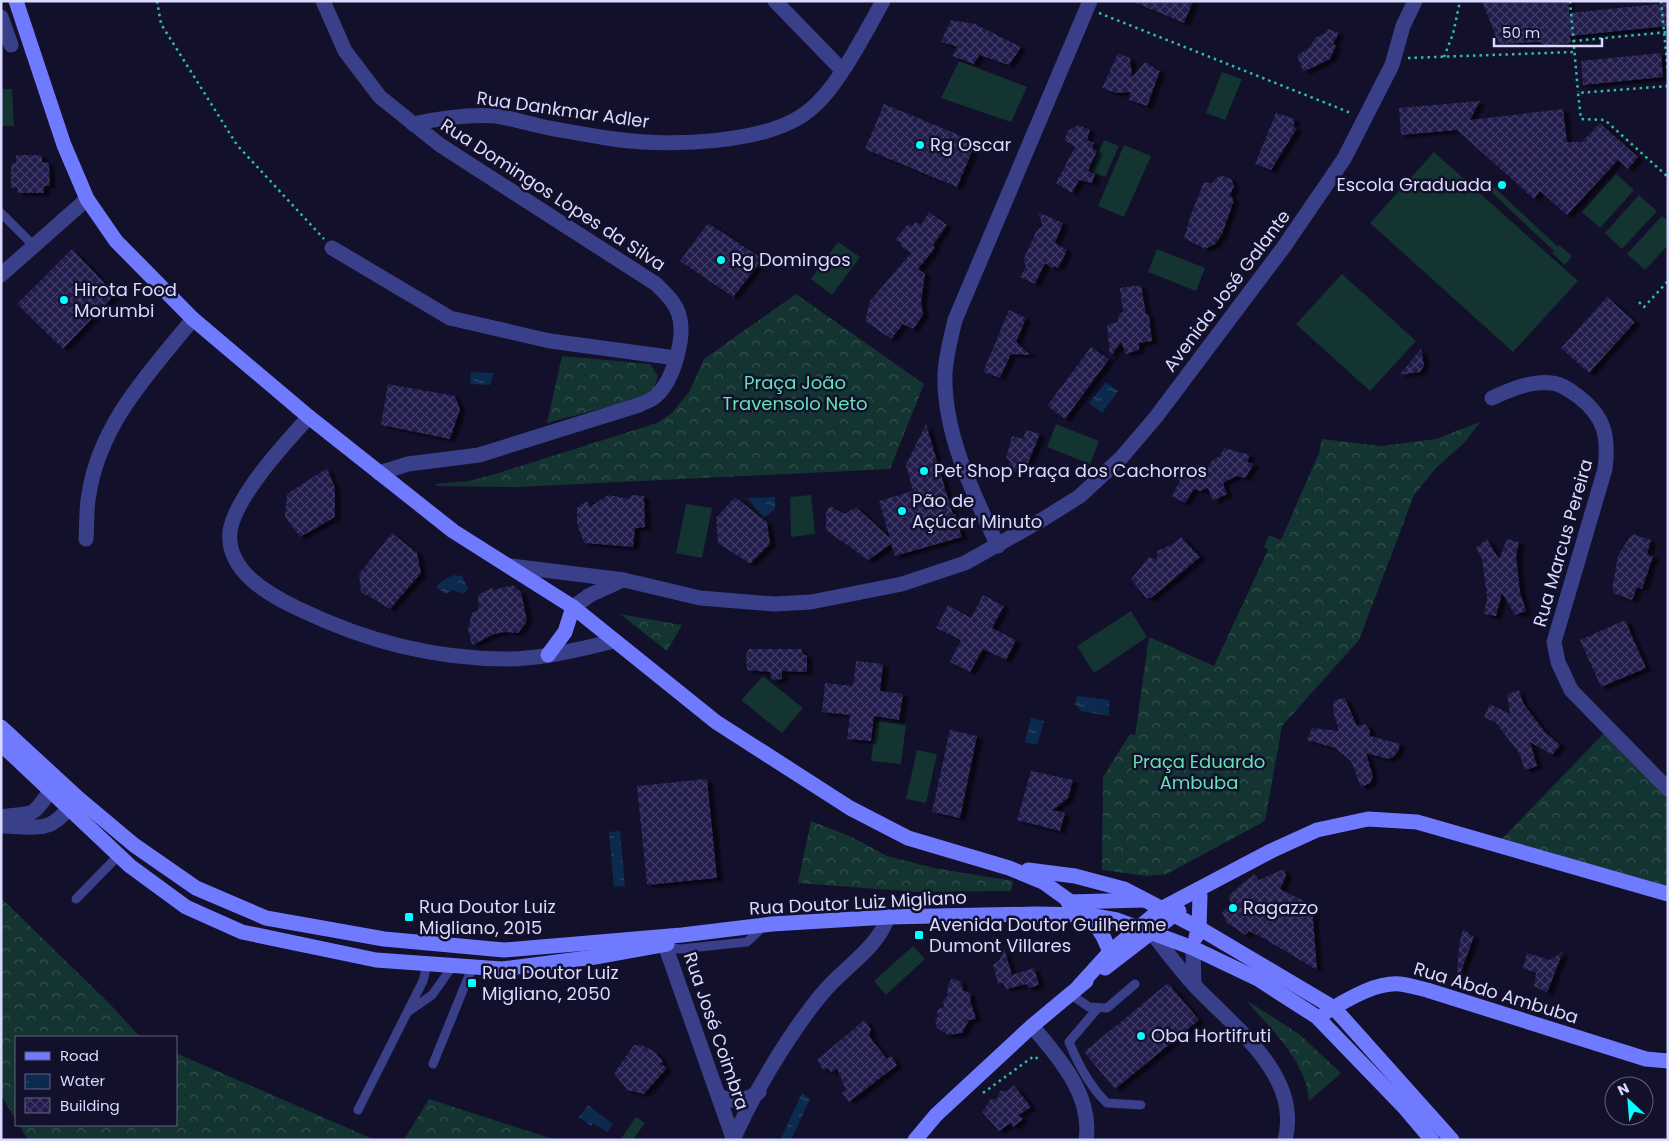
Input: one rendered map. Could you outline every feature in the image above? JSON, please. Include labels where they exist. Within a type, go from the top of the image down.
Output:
[{"type":"main road","points":[[16,1],[64,145],[87,199],[116,241],[194,319],[309,417],[453,531],[573,607],[716,722],[850,808],[908,838],[1009,868],[1043,882],[1068,902],[1089,915],[1117,920],[1193,948],[1258,979],[1317,1017],[1403,1106],[1432,1140]]},
{"type":"main road","points":[[548,655],[565,632],[573,607]]},
{"type":"main road","name":"Rua Doutor Luiz Migliano","points":[[2,738],[68,810],[118,856],[186,907],[242,932],[376,960],[472,968],[511,968],[669,938]]},
{"type":"main road","name":"Rua Doutor Luiz Migliano","points":[[2,738],[134,845],[196,888],[266,918],[384,939],[475,949],[504,950],[669,938],[764,926],[888,917],[1036,914],[1089,915]]},
{"type":"main road","points":[[915,1140],[936,1115],[1032,1026],[1168,912],[1218,880],[1271,851],[1317,830],[1368,820],[1417,822],[1668,894]]},
{"type":"main road","points":[[1009,868],[1075,876],[1124,889],[1199,928],[1334,1008],[1452,1140]]},
{"type":"main road","points":[[1193,948],[1199,928],[1197,894]]},
{"type":"main road","name":"Rua Doutor Luiz Migliano","points":[[1036,914],[1068,902],[1145,900],[1197,894]]},
{"type":"main road","points":[[1089,915],[1103,936],[1110,952]]},
{"type":"main road","points":[[1075,990],[1110,952],[1145,930]]},
{"type":"main road","name":"Rua Abdo Ambuba","points":[[1317,1017],[1380,987],[1399,984],[1427,990],[1646,1059],[1668,1061]]},
{"type":"street","name":"Rua Domingos Lopes da Silva","points":[[323,1],[333,26],[351,59],[380,97],[455,155],[656,284],[674,304],[682,329],[676,358],[664,387],[655,397],[639,405],[479,455],[408,464],[379,473]]},
{"type":"street","points":[[775,1],[842,70]]},
{"type":"street","name":"Rua Dankmar Adler","points":[[413,124],[447,117],[498,116],[624,140],[648,142],[735,138],[760,134],[792,122],[811,110],[826,95],[883,1]]},
{"type":"street","name":"Avenida José Galante","points":[[511,566],[624,580],[700,598],[774,604],[811,602],[902,584],[965,563],[998,546],[1080,496],[1121,458],[1156,417],[1317,200],[1344,159],[1393,59],[1403,26],[1414,1]]},
{"type":"street","points":[[998,546],[966,476],[948,412],[945,373],[948,347],[955,320],[1088,4]]},
{"type":"street","points":[[1,17],[11,46]]},
{"type":"street","points":[[1,275],[87,199]]},
{"type":"street","points":[[332,248],[450,318],[550,341],[676,358]]},
{"type":"street","points":[[86,539],[89,493],[102,447],[126,401],[194,319]]},
{"type":"street","name":"Rua Marcus Pereira","points":[[1492,398],[1519,387],[1551,383],[1573,392],[1594,410],[1600,420],[1606,440],[1605,469],[1554,642],[1558,662],[1571,690],[1668,789]]},
{"type":"street","points":[[309,417],[286,442],[248,493],[230,532],[234,554],[244,571],[259,588],[340,628],[379,640],[463,657],[509,659],[548,655],[615,641]]},
{"type":"street","points":[[573,607],[595,592],[624,580]]},
{"type":"street","points":[[1,817],[26,816],[37,810],[50,791]]},
{"type":"street","points":[[1,826],[50,826],[62,819],[78,798]]},
{"type":"street","points":[[733,1139],[777,1059],[821,994],[874,942],[883,930],[888,917]]},
{"type":"street","points":[[1145,930],[1251,1043],[1278,1080],[1285,1097],[1288,1115],[1285,1140]]},
{"type":"street","name":"Rua José Coimbra","points":[[669,938],[733,1139]]},
{"type":"street","points":[[1193,948],[1194,984]]},
{"type":"street","points":[[1032,1026],[1058,1058],[1076,1088],[1081,1100],[1087,1133],[1086,1140]]},
{"type":"street","points":[[719,1096],[736,1100],[752,1097],[759,1092]]},
{"type":"lane","points":[[1,213],[34,246]]},
{"type":"lane","points":[[76,899],[118,856]]},
{"type":"lane","points":[[358,1110],[409,1011],[423,981],[427,965]]},
{"type":"lane","points":[[409,1011],[432,995],[452,967]]},
{"type":"lane","points":[[433,1064],[472,968]]},
{"type":"lane","points":[[1075,990],[1088,1006],[1097,1009],[1107,1008],[1135,984]]},
{"type":"lane","points":[[1097,1009],[1069,1042],[1076,1059],[1097,1094],[1107,1103],[1141,1105]]},
{"type":"path","points":[[157,1],[162,24],[237,145],[332,248]]},
{"type":"path","points":[[1444,57],[1453,34],[1460,1]]},
{"type":"path","points":[[1570,1],[1581,119],[1605,120],[1668,177]]},
{"type":"path","points":[[1661,1],[1666,32],[1668,72]]},
{"type":"path","points":[[1088,4],[1351,112]]},
{"type":"path","points":[[1573,41],[1666,32]]},
{"type":"path","points":[[1393,59],[1574,52]]},
{"type":"path","points":[[1578,93],[1668,86]]},
{"type":"path","points":[[1639,302],[1644,307],[1668,281]]},
{"type":"path","points":[[979,1096],[1034,1056],[1042,1061]]},
{"type":"green space","points":[[959,61],[1027,87],[1011,122],[941,98]]},
{"type":"green space","points":[[1222,72],[1242,79],[1225,120],[1206,113]]},
{"type":"green space","points":[[1,89],[12,89],[14,126],[1,126]]},
{"type":"green space","points":[[1104,140],[1119,146],[1105,177],[1091,171]]},
{"type":"green space","points":[[1124,145],[1151,156],[1124,217],[1098,206]]},
{"type":"green space","points":[[1434,152],[1578,281],[1513,352],[1370,223]]},
{"type":"green space","points":[[1616,174],[1634,190],[1600,228],[1582,212]]},
{"type":"green space","points":[[1494,187],[1558,247],[1559,245],[1572,256],[1565,265],[1552,253],[1554,251],[1490,191]]},
{"type":"green space","points":[[1639,195],[1657,211],[1622,249],[1605,233]]},
{"type":"green space","points":[[1662,216],[1668,221],[1668,245],[1645,270],[1627,254]]},
{"type":"green space","points":[[838,242],[860,257],[832,295],[811,279]]},
{"type":"green space","points":[[1157,249],[1205,268],[1196,291],[1148,272]]},
{"type":"green space","points":[[1342,274],[1416,341],[1370,391],[1296,324]]},
{"type":"green space","name":"Praça João Travensolo Neto","points":[[796,294],[924,384],[890,469],[518,487],[438,486],[435,484],[469,481],[492,475],[657,423],[671,414],[689,392],[704,359]]},
{"type":"green space","points":[[562,356],[650,364],[658,376],[653,391],[630,401],[547,423]]},
{"type":"green space","name":"Praça Eduardo Ambuba","points":[[1480,422],[1465,442],[1435,469],[1414,495],[1359,640],[1282,726],[1265,821],[1167,874],[1147,876],[1102,870],[1103,777],[1130,734],[1135,735],[1149,637],[1214,666],[1268,550],[1264,547],[1269,535],[1281,540],[1319,453],[1322,439],[1381,446],[1436,439]]},
{"type":"green space","points":[[1056,424],[1099,441],[1090,464],[1047,447]]},
{"type":"green space","points":[[811,495],[815,534],[791,537],[790,497]]},
{"type":"green space","points":[[686,504],[712,508],[702,558],[676,553]]},
{"type":"green space","points":[[1131,611],[1147,637],[1094,673],[1077,646]]},
{"type":"green space","points":[[620,614],[676,624],[682,625],[667,651]]},
{"type":"green space","points":[[763,676],[803,708],[782,733],[741,700]]},
{"type":"green space","points":[[876,721],[906,725],[901,764],[871,761]]},
{"type":"green space","points":[[1605,732],[1668,794],[1668,889],[1497,844]]},
{"type":"green space","points":[[917,750],[937,754],[926,803],[906,799]]},
{"type":"green space","points":[[811,821],[852,837],[887,856],[934,868],[1013,881],[1011,891],[917,892],[798,883]]},
{"type":"green space","points":[[1,898],[111,1005],[139,1036],[15,1036],[15,1118],[1,1095]]},
{"type":"green space","points":[[913,946],[925,959],[886,995],[874,981]]},
{"type":"green space","points":[[1246,1000],[1299,1034],[1341,1073],[1309,1101],[1307,1086],[1295,1059]]},
{"type":"green space","points":[[178,1054],[375,1140],[28,1140],[20,1126],[178,1126]]},
{"type":"green space","points":[[429,1099],[556,1140],[404,1140]]},
{"type":"green space","points":[[636,1117],[645,1123],[633,1140],[620,1140]]},
{"type":"water","points":[[471,372],[494,373],[490,385],[470,384]]},
{"type":"water","points":[[1106,382],[1118,391],[1102,413],[1089,403]]},
{"type":"water","points":[[775,497],[775,509],[764,518],[747,498]]},
{"type":"water","points":[[454,575],[462,576],[468,589],[464,594],[452,590],[446,594],[436,587],[442,581]]},
{"type":"water","points":[[1077,696],[1109,700],[1109,716],[1081,711],[1075,704]]},
{"type":"water","points":[[1031,718],[1044,721],[1037,745],[1025,742]]},
{"type":"water","points":[[620,831],[625,886],[614,887],[609,832]]},
{"type":"water","points":[[802,1093],[810,1099],[791,1140],[780,1140]]},
{"type":"water","points":[[588,1105],[613,1124],[607,1132],[593,1123],[591,1126],[579,1117]]},
{"type":"building","points":[[1131,1],[1193,1],[1184,23]]},
{"type":"building","points":[[1482,1],[1569,1],[1569,13],[1668,3],[1668,26],[1570,36],[1571,43],[1546,45],[1539,42],[1499,44]]},
{"type":"building","points":[[951,20],[975,24],[1021,47],[1009,65],[979,55],[974,64],[952,56],[958,47],[941,42]]},
{"type":"building","points":[[1328,29],[1339,33],[1333,44],[1336,46],[1330,59],[1303,72],[1297,55],[1309,48],[1316,37],[1326,33]]},
{"type":"building","points":[[1118,53],[1130,58],[1132,77],[1145,62],[1160,71],[1147,106],[1129,100],[1130,92],[1116,93],[1102,88]]},
{"type":"building","points":[[1661,53],[1663,77],[1583,85],[1581,61]]},
{"type":"building","points":[[1480,101],[1470,120],[1563,109],[1567,142],[1582,142],[1600,123],[1638,157],[1628,169],[1618,160],[1567,215],[1540,191],[1534,199],[1457,130],[1401,135],[1399,108]]},
{"type":"building","name":"Rg Oscar","points":[[884,104],[976,142],[957,187],[865,149]]},
{"type":"building","points":[[1276,113],[1295,119],[1293,127],[1297,128],[1271,170],[1255,164]]},
{"type":"building","points":[[1079,125],[1090,130],[1087,140],[1094,143],[1092,148],[1097,151],[1088,171],[1095,174],[1092,183],[1079,180],[1072,193],[1056,183],[1075,147],[1064,140],[1069,130]]},
{"type":"building","points":[[16,155],[42,155],[42,162],[49,163],[50,186],[44,186],[44,193],[18,193],[17,187],[11,188],[11,164],[16,163]]},
{"type":"building","points":[[1220,175],[1231,179],[1234,186],[1230,195],[1234,200],[1222,234],[1215,244],[1205,249],[1184,238],[1204,182],[1212,183]]},
{"type":"building","points":[[929,212],[947,225],[933,245],[935,248],[918,269],[925,274],[921,302],[923,315],[913,329],[903,324],[891,339],[865,321],[870,301],[911,253],[902,247],[900,242],[895,240],[907,225],[913,226],[915,222],[921,225]]},
{"type":"building","points":[[1038,212],[1063,223],[1055,243],[1067,250],[1058,268],[1055,266],[1052,268],[1045,263],[1035,284],[1020,277],[1026,266],[1023,260],[1037,230],[1043,226]]},
{"type":"building","name":"Rg Domingos","points":[[708,223],[763,259],[733,297],[680,261]]},
{"type":"building","name":"Hirota Food Morumbi","points":[[72,249],[115,294],[63,349],[17,304]]},
{"type":"building","points":[[1141,285],[1146,314],[1149,315],[1152,341],[1139,343],[1139,350],[1126,354],[1121,342],[1110,357],[1107,325],[1118,322],[1119,314],[1123,312],[1120,288]]},
{"type":"building","points":[[1607,297],[1635,322],[1589,373],[1561,348]]},
{"type":"building","points":[[1009,310],[1026,318],[1016,342],[1031,355],[1011,354],[1000,378],[983,372]]},
{"type":"building","points":[[1091,347],[1109,359],[1065,419],[1047,406]]},
{"type":"building","points":[[1421,349],[1424,365],[1420,372],[1399,375]]},
{"type":"building","points":[[388,384],[455,396],[460,409],[450,439],[381,425]]},
{"type":"building","points":[[926,424],[953,515],[955,514],[962,537],[895,556],[891,544],[868,560],[826,530],[826,512],[830,506],[845,514],[856,507],[890,538],[879,501],[913,491],[906,465]]},
{"type":"building","points":[[1026,430],[1040,434],[1025,470],[1020,468],[1019,473],[1007,471],[1010,461],[1006,458],[1012,436],[1023,439]]},
{"type":"building","points":[[1224,448],[1250,455],[1247,462],[1254,464],[1245,478],[1236,476],[1223,483],[1227,494],[1213,501],[1208,488],[1200,491],[1194,489],[1185,503],[1172,496],[1180,480],[1174,478],[1185,464],[1191,468],[1200,464],[1208,468],[1212,460],[1220,456]]},
{"type":"building","points":[[327,468],[335,488],[335,517],[300,537],[285,517],[287,494]]},
{"type":"building","points":[[608,495],[629,499],[632,495],[644,496],[645,527],[635,528],[633,547],[584,543],[577,523],[577,508],[587,501],[590,507]]},
{"type":"building","points":[[735,497],[767,522],[770,544],[750,564],[718,543],[716,518]]},
{"type":"building","points":[[392,533],[417,553],[421,573],[390,609],[361,592],[359,574]]},
{"type":"building","points":[[1632,534],[1651,540],[1647,554],[1653,556],[1642,589],[1637,587],[1632,600],[1613,593],[1613,584],[1618,555]]},
{"type":"building","points":[[1181,537],[1200,557],[1151,598],[1146,598],[1131,579],[1149,557],[1157,560],[1157,551],[1173,544]]},
{"type":"building","points":[[1487,539],[1499,559],[1507,539],[1519,542],[1516,555],[1520,592],[1526,611],[1515,615],[1502,593],[1496,616],[1484,614],[1487,597],[1482,559],[1476,548]]},
{"type":"building","points":[[513,585],[521,592],[527,621],[518,633],[505,632],[494,634],[472,645],[468,629],[472,613],[479,609],[478,595],[492,588],[494,590]]},
{"type":"building","points":[[983,595],[1004,606],[992,628],[1016,640],[1006,660],[983,649],[970,672],[950,662],[961,640],[936,628],[948,605],[971,618]]},
{"type":"building","points":[[1625,620],[1646,668],[1601,687],[1580,640]]},
{"type":"building","points":[[749,649],[801,649],[803,654],[807,656],[807,672],[782,671],[782,679],[772,680],[770,672],[747,670],[746,655]]},
{"type":"building","points":[[856,661],[883,664],[880,691],[903,694],[899,720],[874,716],[871,741],[847,739],[850,715],[822,712],[825,683],[853,686]]},
{"type":"building","points":[[1519,690],[1523,703],[1545,732],[1560,745],[1552,755],[1530,742],[1537,766],[1525,770],[1519,753],[1496,723],[1484,717],[1490,704],[1510,714],[1507,694]]},
{"type":"building","points":[[1345,698],[1357,726],[1365,724],[1370,731],[1370,736],[1400,744],[1398,751],[1393,757],[1388,759],[1366,753],[1373,776],[1370,783],[1361,787],[1351,761],[1335,748],[1307,740],[1312,728],[1339,731],[1333,711],[1334,700]]},
{"type":"building","points":[[950,730],[977,736],[960,818],[932,812]]},
{"type":"building","points":[[1031,771],[1073,780],[1068,798],[1053,810],[1065,813],[1060,831],[1017,820]]},
{"type":"building","points":[[707,779],[717,878],[647,885],[637,786]]},
{"type":"building","points":[[1284,869],[1286,877],[1280,889],[1312,905],[1317,970],[1249,931],[1245,935],[1226,922],[1222,912],[1232,904],[1228,896],[1254,874],[1259,880]]},
{"type":"building","points":[[1463,929],[1474,937],[1459,976],[1457,976],[1459,945]]},
{"type":"building","points":[[1004,948],[1012,975],[1034,968],[1039,985],[1029,988],[1026,984],[1006,989],[1003,983],[998,984],[993,965],[999,961]]},
{"type":"building","points":[[1563,951],[1547,993],[1534,986],[1536,973],[1523,968],[1527,953],[1550,960]]},
{"type":"building","points":[[952,978],[961,982],[963,990],[971,994],[970,1000],[976,1019],[969,1020],[962,1033],[948,1035],[937,1028],[935,1018],[938,1017],[937,1010],[944,1007],[943,999],[947,997],[948,985]]},
{"type":"building","name":"Oba Hortifruti","points":[[1168,983],[1199,1020],[1115,1089],[1084,1052]]},
{"type":"building","points":[[864,1020],[871,1029],[869,1035],[872,1040],[887,1059],[891,1055],[897,1065],[849,1102],[842,1093],[846,1090],[837,1069],[831,1072],[828,1068],[823,1070],[817,1060]]},
{"type":"building","points":[[634,1045],[641,1045],[654,1051],[663,1061],[661,1064],[667,1068],[644,1094],[627,1090],[614,1073]]},
{"type":"building","points":[[1014,1085],[1031,1107],[1019,1115],[1023,1119],[1013,1127],[1011,1123],[999,1131],[982,1112],[991,1099],[997,1099],[1000,1091],[1007,1091]]},
{"type":"place","name":"Rg Oscar","points":[[920,145]]},
{"type":"place","name":"Escola Graduada","points":[[1502,185]]},
{"type":"place","name":"Rg Domingos","points":[[721,260]]},
{"type":"place","name":"Hirota Food Morumbi","points":[[64,300]]},
{"type":"place","name":"Pet Shop Praça dos Cachorros","points":[[924,471]]},
{"type":"place","name":"Pão de Açúcar Minuto","points":[[902,511]]},
{"type":"place","name":"Ragazzo","points":[[1233,908]]},
{"type":"place","name":"Rua Doutor Luiz Migliano, 2015","points":[[409,917]]},
{"type":"place","name":"Avenida Doutor Guilherme Dumont Villares","points":[[919,935]]},
{"type":"place","name":"Rua Doutor Luiz Migliano, 2050","points":[[472,983]]},
{"type":"place","name":"Oba Hortifruti","points":[[1141,1036]]}]
